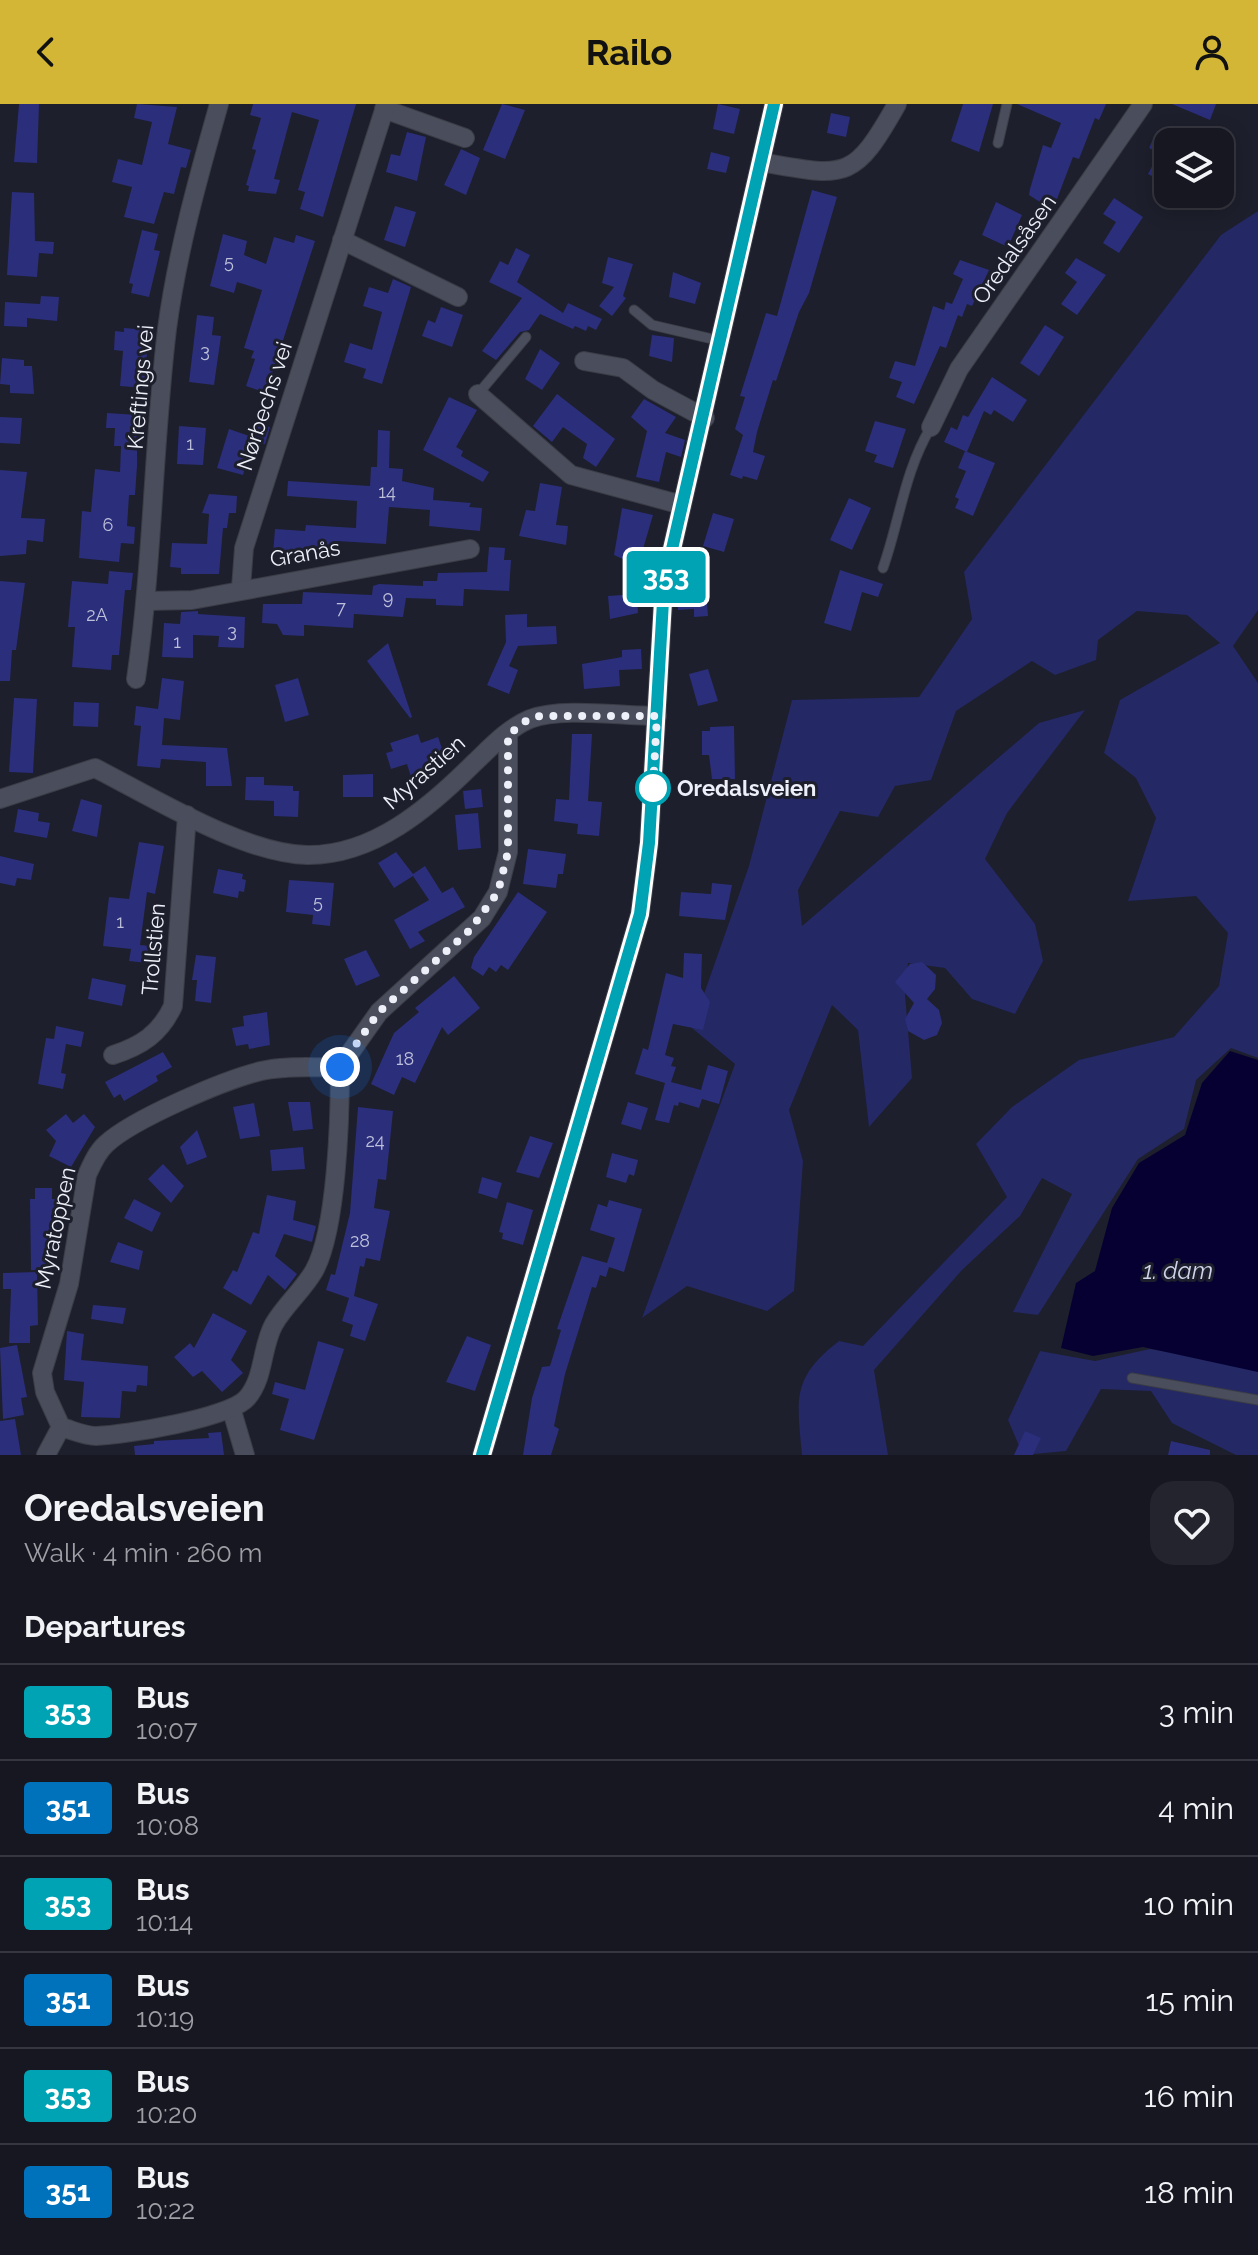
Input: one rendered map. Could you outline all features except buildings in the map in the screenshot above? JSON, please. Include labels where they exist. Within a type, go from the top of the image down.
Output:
[{"type":"street","name":"Kreftings vei","points":[[136,679],[148,601],[168,328],[188,218],[219,104]]},
{"type":"street","points":[[482,1455],[640,914],[649,843],[664,584],[705,418],[774,104]]},
{"type":"street","points":[[761,162],[815,171],[852,166],[869,152],[897,104]]},
{"type":"street","name":"Oredalsåsen","points":[[931,427],[959,369],[1143,104]]},
{"type":"street","name":"Nørbechs vei","points":[[241,588],[244,548],[385,107],[465,138]]},
{"type":"street","points":[[342,240],[458,297]]},
{"type":"street","points":[[584,361],[623,368],[653,390],[705,418]]},
{"type":"street","points":[[478,394],[571,475],[682,505]]},
{"type":"street","name":"Granås","points":[[148,601],[192,600],[241,588],[470,549]]},
{"type":"street","name":"Myrastien","points":[[0,799],[95,768],[247,842],[306,855],[333,852],[387,834],[408,821],[491,745],[526,721],[540,716],[657,716]]},
{"type":"street","points":[[46,1455],[61,1427],[92,1436],[122,1434],[232,1411],[256,1384],[272,1328],[313,1272],[328,1228],[340,1067],[379,1012],[474,926],[498,892],[508,852],[508,735]]},
{"type":"street","name":"Trollstien","points":[[113,1055],[137,1047],[164,1026],[173,1006],[187,815]]},
{"type":"street","name":"Myratoppen","points":[[61,1427],[45,1392],[42,1373],[69,1284],[87,1175],[104,1145],[139,1120],[261,1071],[340,1067]]},
{"type":"street","points":[[232,1411],[245,1455]]},
{"type":"lane","points":[[998,143],[1007,104]]},
{"type":"lane","points":[[634,310],[652,325],[721,341]]},
{"type":"lane","points":[[478,394],[526,337]]},
{"type":"lane","points":[[883,568],[896,529],[904,484],[931,427]]},
{"type":"lane","points":[[1132,1378],[1258,1400]]},
{"type":"shaded area","points":[[1258,211],[1258,610],[1233,646],[1258,683],[1258,1058],[1231,1048],[1196,1080],[1184,1129],[1138,1159],[1038,1315],[1013,1312],[1072,1194],[1042,1178],[1020,1216],[962,1270],[874,1370],[888,1455],[802,1455],[799,1404],[805,1379],[812,1367],[839,1341],[863,1346],[1007,1197],[976,1144],[1012,1107],[1079,1060],[1174,1037],[1219,986],[1228,933],[1196,896],[1128,901],[1156,818],[1136,778],[1104,753],[1120,700],[1220,643],[1187,615],[1137,611],[1098,640],[1096,660],[1055,675],[1032,661],[956,711],[931,780],[895,786],[878,817],[840,811],[798,890],[802,926],[1039,723],[1085,710],[1007,813],[985,859],[1035,924],[1043,961],[1015,1014],[972,999],[945,968],[908,963],[905,995],[912,1078],[869,1127],[858,1030],[832,1005],[789,1110],[803,1161],[794,1291],[767,1311],[687,1286],[642,1318],[735,1064],[692,1028],[749,866],[792,700],[919,697],[972,619],[964,572],[1221,235]]},
{"type":"shaded area","points":[[1150,1349],[1258,1367],[1258,1455],[1236,1455],[1172,1423],[1151,1391],[1101,1389],[1066,1451],[1023,1455],[1008,1420],[1040,1351],[1095,1361]]},
{"type":"water","name":"1. dam","points":[[1230,1051],[1258,1060],[1258,1372],[1143,1347],[1093,1356],[1061,1348],[1076,1283],[1095,1271],[1112,1208],[1139,1163],[1185,1135],[1202,1083]]},
{"type":"bus line","name":"353","points":[[482,1455],[610,1027],[640,914],[649,843],[664,584],[705,418],[774,104]]},
{"type":"place","name":"Oredalsveien","points":[[653,788]]},
{"type":"route","points":[[340,1067],[358,1046],[379,1012],[482,918],[498,892],[508,852],[508,735],[526,721],[540,716],[657,716],[653,788]]}]
